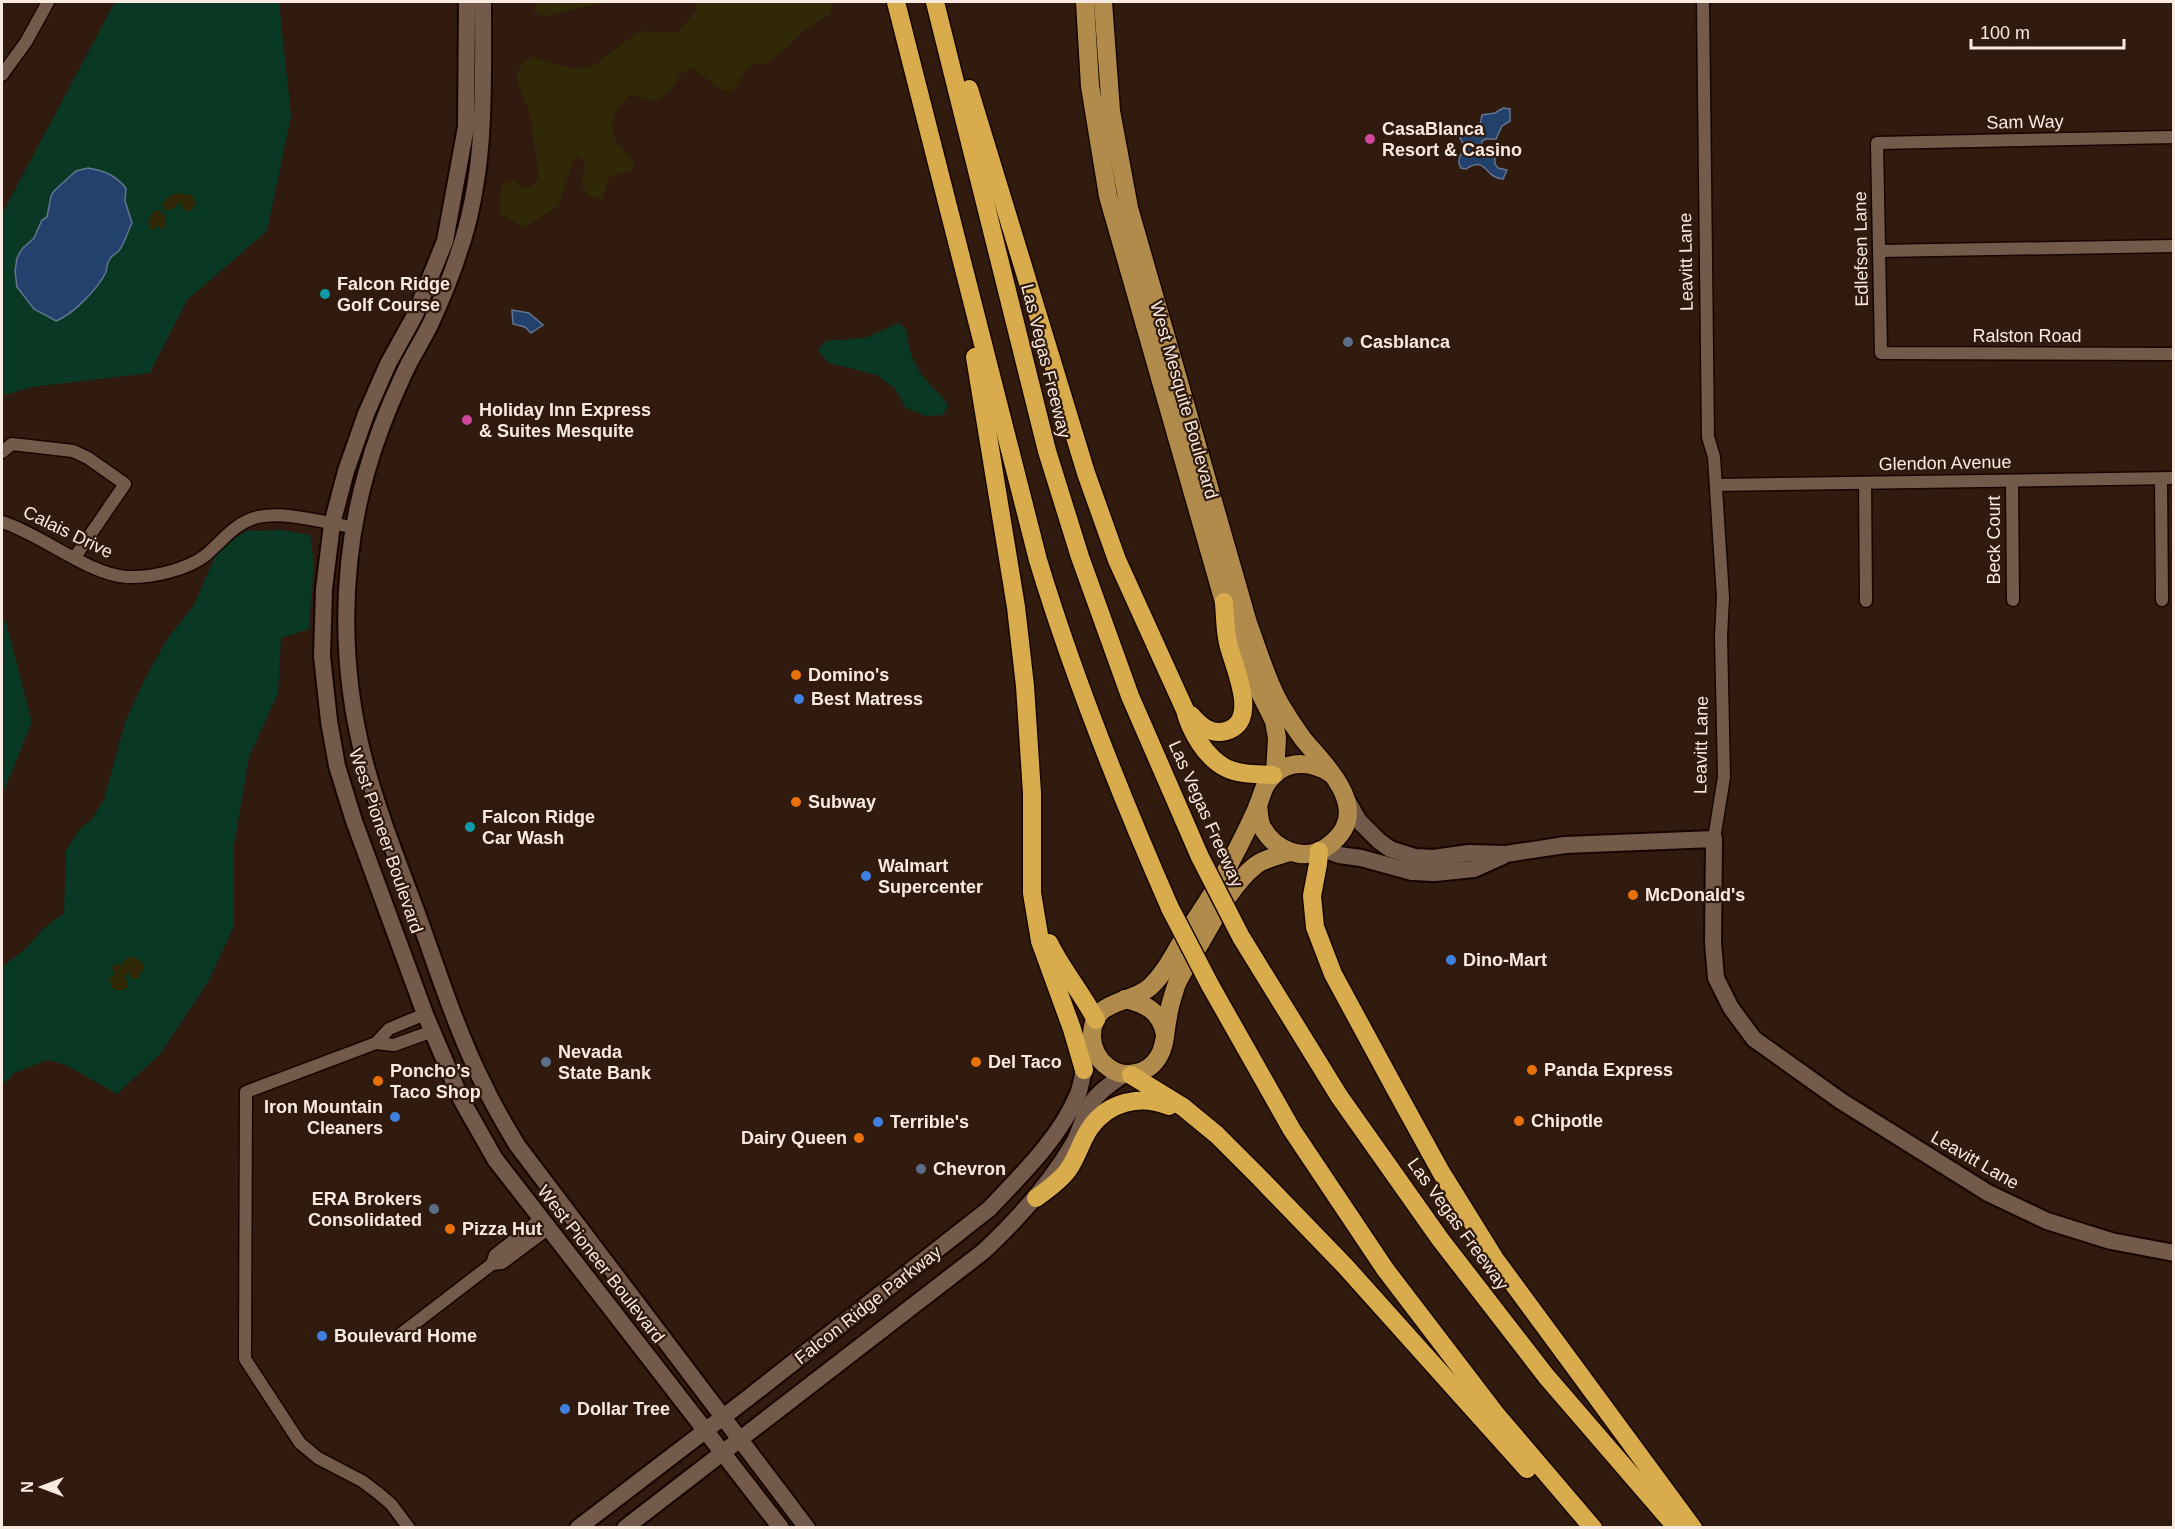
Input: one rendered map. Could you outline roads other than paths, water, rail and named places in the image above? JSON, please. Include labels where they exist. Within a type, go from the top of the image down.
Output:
[{"type":"highway","points":[[896,2],[1038,560],[1060,633],[1135,829],[1170,908],[1210,985],[1292,1130],[1385,1269],[1495,1413],[1593,1527]]},
{"type":"highway","name":"Las Vegas Freeway","points":[[935,2],[1047,451],[1077,547],[1131,696],[1200,857],[1241,937],[1339,1096],[1440,1239],[1546,1376],[1677,1527]]},
{"type":"highway","points":[[942,2],[1086,473],[1117,560],[1185,710],[1187,720],[1212,758],[1225,768],[1239,772],[1274,774]]},
{"type":"highway","points":[[954,228],[1016,607],[1025,686],[1032,793],[1032,893],[1040,941],[1072,1029],[1084,1070]]},
{"type":"highway","points":[[1185,710],[1199,725],[1218,732],[1237,725],[1243,717],[1244,704],[1228,641],[1224,602]]},
{"type":"highway","points":[[1308,852],[1315,927],[1333,975],[1447,1182],[1495,1259],[1693,1527]]},
{"type":"highway","points":[[1038,927],[1046,936],[1055,956],[1084,996],[1094,1025]]},
{"type":"highway","points":[[1127,1075],[1183,1107],[1217,1135],[1344,1266],[1581,1527]]},
{"type":"highway","points":[[1036,1198],[1068,1170],[1089,1128],[1102,1113],[1119,1104],[1148,1099],[1158,1102],[1172,1107],[1217,1135]]},
{"type":"main road","name":"West Pioneer Boulevard","points":[[467,2],[466,127],[445,241],[415,315],[388,364],[366,414],[346,471],[332,524],[324,589],[322,656],[337,766],[354,821],[425,1014],[461,1099],[495,1159],[781,1527]]},
{"type":"main road","name":"West Pioneer Boulevard","points":[[483,2],[483,132],[475,192],[461,248],[447,287],[403,375],[386,416],[366,472],[353,527],[347,592],[346,650],[352,706],[364,759],[379,808],[449,1005],[484,1086],[517,1145],[807,1527]]},
{"type":"main road","name":"West Mesquite Boulevard","points":[[1085,2],[1090,86],[1108,196],[1224,602],[1242,657],[1274,721],[1278,738],[1274,774]]},
{"type":"main road","name":"West Mesquite Boulevard","points":[[1103,2],[1111,111],[1129,208],[1248,623],[1266,675],[1280,704],[1302,737],[1325,763],[1333,776]]},
{"type":"main road","points":[[1127,1075],[1108,1068],[1100,1060],[1095,1051],[1094,1025],[1102,1011],[1148,989],[1166,970],[1230,864],[1258,805],[1263,789],[1274,774],[1293,765],[1311,764],[1323,768],[1333,776],[1342,787],[1359,821],[1374,837],[1390,849],[1404,854],[1432,858],[1469,853],[1506,854],[1565,845],[1714,839]]},
{"type":"main road","name":"Falcon Ridge Parkway","points":[[625,1527],[975,1258],[1012,1226],[1036,1198],[1074,1143],[1088,1108],[1101,1091],[1127,1075],[1151,1066],[1159,1058],[1177,984],[1239,880],[1257,864],[1272,857],[1308,852],[1335,840],[1343,828],[1347,814],[1347,800]]},
{"type":"main road","points":[[1258,805],[1261,825],[1272,842],[1308,852],[1361,858],[1390,867],[1424,873],[1474,869],[1506,854]]},
{"type":"main road","name":"Leavitt Lane","points":[[1714,839],[1713,942],[1716,978],[1731,1008],[1754,1039],[1841,1101],[1988,1193],[2047,1221],[2111,1242],[2174,1253]]},
{"type":"main road","points":[[1125,999],[1151,1008],[1163,1024],[1165,1035]]},
{"type":"main road","points":[[425,1014],[449,1005]]},
{"type":"main road","points":[[432,1031],[457,1023]]},
{"type":"main road","name":"Falcon Ridge Parkway","points":[[578,1527],[723,1418],[989,1209],[1021,1176],[1061,1127],[1079,1092],[1094,1025]]},
{"type":"street","points":[[2,75],[26,42],[48,2]]},
{"type":"street","name":"Leavitt Lane","points":[[1703,2],[1708,436],[1714,457],[1724,598],[1721,636],[1724,777],[1714,839]]},
{"type":"street","name":"Sam Way","points":[[1877,143],[2174,137]]},
{"type":"street","name":"Edlefsen Lane","points":[[1877,143],[1881,353]]},
{"type":"street","points":[[1879,250],[2174,246]]},
{"type":"street","name":"Ralston Road","points":[[1881,353],[2174,354]]},
{"type":"street","points":[[2,452],[12,444],[73,451],[88,458],[125,484],[75,557]]},
{"type":"street","points":[[2162,600],[2167,479]]},
{"type":"street","name":"Glendon Avenue","points":[[1716,484],[2167,479]]},
{"type":"street","name":"Beck Court","points":[[2012,480],[2013,600]]},
{"type":"street","points":[[1865,483],[1866,601]]},
{"type":"street","name":"Calais Drive","points":[[2,522],[18,527],[99,570],[126,577],[166,573],[203,556],[233,530],[256,517],[283,516],[353,527]]},
{"type":"street","points":[[410,1527],[378,1492],[318,1458],[300,1443],[245,1359],[246,1092],[376,1043],[389,1029],[425,1014]]},
{"type":"street","points":[[376,1043],[394,1045],[432,1031]]},
{"type":"street","points":[[396,1337],[492,1264],[495,1255],[545,1224]]},
{"type":"water","points":[[1503,108],[1510,109],[1510,121],[1502,126],[1496,139],[1486,139],[1482,141],[1481,146],[1483,151],[1495,154],[1495,164],[1498,168],[1507,170],[1503,179],[1492,175],[1482,166],[1473,165],[1466,169],[1461,168],[1459,160],[1463,151],[1463,143],[1460,138],[1463,133],[1479,130],[1482,115],[1495,113]]},
{"type":"water","points":[[88,168],[109,174],[126,188],[125,201],[132,223],[122,246],[109,260],[106,272],[97,286],[77,307],[56,321],[34,309],[17,287],[15,271],[17,258],[22,249],[34,238],[42,220],[47,217],[54,191],[76,171]]},
{"type":"water","points":[[512,310],[529,313],[543,325],[531,333],[525,327],[513,324]]},
{"type":"place","name":"CasaBlanca Resort & Casino","points":[[1370,139]]},
{"type":"place","name":"Falcon Ridge Golf Course","points":[[325,294]]},
{"type":"place","name":"Casblanca","points":[[1348,342]]},
{"type":"place","name":"Holiday Inn Express & Suites Mesquite","points":[[467,420]]},
{"type":"place","name":"Domino's","points":[[796,675]]},
{"type":"place","name":"Best Matress","points":[[799,699]]},
{"type":"place","name":"Subway","points":[[796,802]]},
{"type":"place","name":"Falcon Ridge Car Wash","points":[[470,827]]},
{"type":"place","name":"Walmart Supercenter","points":[[866,876]]},
{"type":"place","name":"McDonald's","points":[[1633,895]]},
{"type":"place","name":"Dino-Mart","points":[[1451,960]]},
{"type":"place","name":"Nevada State Bank","points":[[546,1062]]},
{"type":"place","name":"Del Taco","points":[[976,1062]]},
{"type":"place","name":"Panda Express","points":[[1532,1070]]},
{"type":"place","name":"Poncho’s Taco Shop","points":[[378,1081]]},
{"type":"place","name":"Iron Mountain Cleaners","points":[[395,1117]]},
{"type":"place","name":"Chipotle","points":[[1519,1121]]},
{"type":"place","name":"Terrible's","points":[[878,1122]]},
{"type":"place","name":"Dairy Queen","points":[[859,1138]]},
{"type":"place","name":"Chevron","points":[[921,1169]]},
{"type":"place","name":"ERA Brokers Consolidated","points":[[434,1209]]},
{"type":"place","name":"Pizza Hut","points":[[450,1229]]},
{"type":"place","name":"Boulevard Home","points":[[322,1336]]},
{"type":"place","name":"Dollar Tree","points":[[565,1409]]}]
